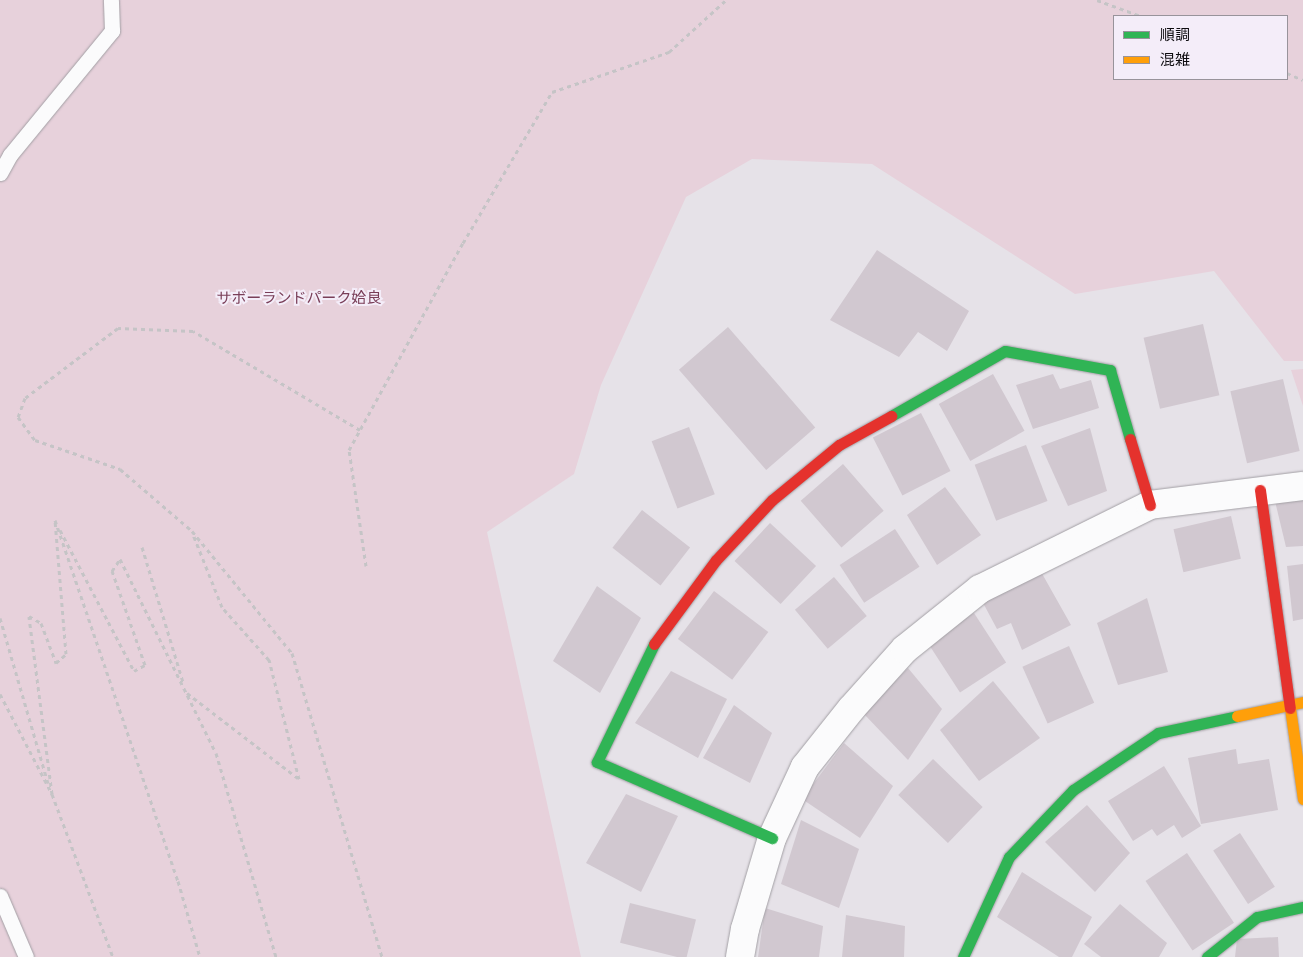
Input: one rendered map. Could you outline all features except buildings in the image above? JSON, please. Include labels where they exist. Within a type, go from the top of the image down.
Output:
[{"type":"street","points":[[772,838],[597,762],[659,635],[716,560],[772,500],[839,445],[1005,351],[1110,370],[1150,505]]},
{"type":"street","points":[[740,957],[745,929],[772,838],[805,767],[852,708],[904,649],[980,589],[1150,505],[1303,486]]},
{"type":"street","points":[[1260,490],[1297,703],[1303,799]]},
{"type":"street","points":[[963,957],[1010,857],[1073,790],[1158,733],[1297,703]]},
{"type":"street","points":[[1207,957],[1257,917],[1303,907]]},
{"type":"lane","points":[[0,173],[10,155],[112,31],[111,0]]},
{"type":"lane","points":[[0,896],[26,957]]},
{"type":"path","points":[[366,566],[349,450],[463,243],[552,92],[669,52],[726,0]]},
{"type":"path","points":[[1097,0],[1138,15]]},
{"type":"path","points":[[1288,73],[1303,80]]},
{"type":"path","points":[[360,430],[193,331],[118,328],[25,398],[18,417],[35,440],[120,469],[192,531],[292,653],[382,957]]},
{"type":"path","points":[[55,520],[134,671],[145,665],[112,571],[120,559],[216,753],[276,957]]},
{"type":"path","points":[[52,794],[29,616],[41,623],[56,663],[66,654],[55,520]]},
{"type":"path","points":[[55,520],[178,881],[200,957]]},
{"type":"path","points":[[142,547],[185,691],[299,779],[269,660],[222,607],[192,531]]},
{"type":"path","points":[[0,618],[52,794],[113,957]]},
{"type":"path","points":[[0,694],[52,794]]},
{"type":"green space","name":"サボーランドパーク姶良","points":[[0,0],[1303,0],[1303,361],[1284,361],[1214,271],[1075,294],[872,164],[752,159],[686,197],[601,385],[574,474],[487,532],[581,957],[0,957]]},
{"type":"green space","points":[[1303,369],[1303,406],[1291,370]]},
{"type":"traffic: fast","points":[[891,416],[1005,351],[1110,370],[1130,439]]},
{"type":"traffic: fast","points":[[654,644],[597,762],[772,838]]},
{"type":"traffic: fast","points":[[963,957],[1009,857],[1073,790],[1158,733],[1237,716]]},
{"type":"traffic: fast","points":[[1207,957],[1257,917],[1303,907]]},
{"type":"traffic: slow","points":[[1237,716],[1303,702]]},
{"type":"traffic: slow","points":[[1290,708],[1303,799]]},
{"type":"traffic: jam","points":[[654,644],[716,560],[772,500],[839,445],[891,416]]},
{"type":"traffic: jam","points":[[1130,439],[1150,505]]},
{"type":"traffic: jam","points":[[1260,490],[1290,708]]}]
